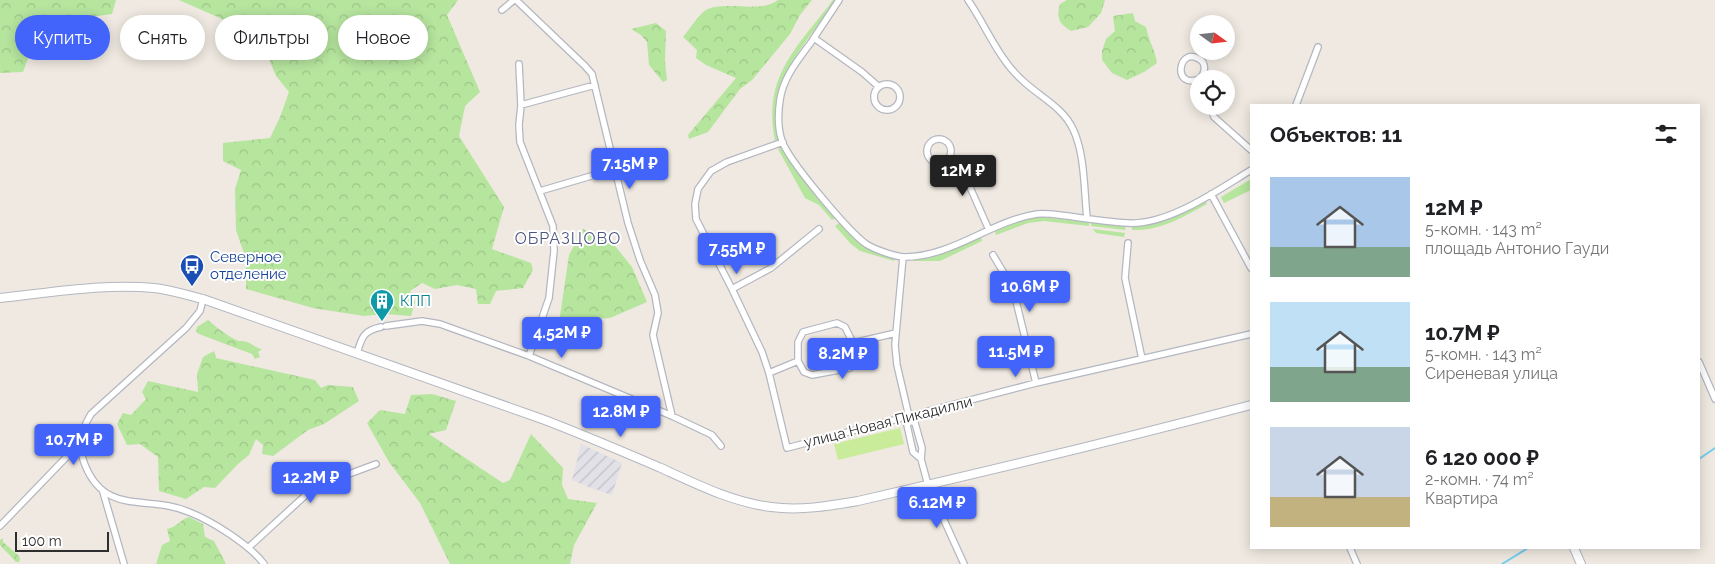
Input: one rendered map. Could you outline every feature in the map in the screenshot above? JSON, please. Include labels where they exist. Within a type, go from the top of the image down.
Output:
[{"type":"street","points":[[502,10],[515,0],[592,74],[628,223],[640,260],[655,295],[658,313],[653,335],[672,416]]},
{"type":"street","points":[[840,0],[786,76],[780,99],[779,117],[782,142],[799,169],[852,233],[867,245],[903,257],[925,255],[943,250],[1015,219],[1039,214],[1129,224],[1149,222],[1167,216],[1211,194],[1250,171]]},
{"type":"street","points":[[968,0],[1007,64],[1021,80],[1060,110],[1072,126],[1080,144],[1087,218]]},
{"type":"street","points":[[814,38],[862,72],[879,87]]},
{"type":"street","points":[[1296,104],[1318,48]]},
{"type":"street","points":[[1187,58],[1199,58],[1204,64],[1204,72],[1199,80],[1188,80],[1182,75],[1180,67],[1187,58]]},
{"type":"street","points":[[519,64],[520,142],[553,226],[554,251],[549,298],[529,356]]},
{"type":"street","points":[[886,84],[897,88],[900,96],[894,107],[886,109],[878,106],[874,98],[879,87],[886,84]]},
{"type":"street","points":[[521,105],[595,86]]},
{"type":"street","points":[[1213,115],[1250,149]]},
{"type":"street","points":[[938,138],[946,141],[951,148],[948,159],[941,163],[933,162],[927,156],[928,144],[938,138]]},
{"type":"street","points":[[782,142],[727,162],[711,171],[698,190],[695,204],[696,219],[762,352],[769,373],[798,361]]},
{"type":"street","points":[[948,159],[969,186],[989,230]]},
{"type":"street","points":[[540,191],[615,169]]},
{"type":"street","points":[[1211,194],[1250,266]]},
{"type":"street","points":[[732,289],[771,268],[819,229]]},
{"type":"street","points":[[1128,243],[1124,278],[1142,360]]},
{"type":"street","points":[[993,255],[1011,285],[1036,383]]},
{"type":"street","points":[[903,257],[895,345],[897,365],[910,419],[915,423],[922,448],[921,459],[928,485],[964,564]]},
{"type":"street","points":[[0,298],[125,287],[153,288],[203,299],[588,436],[729,497],[770,507],[790,509],[824,507],[858,501],[1075,449],[1112,442],[1250,405]]},
{"type":"street","points":[[124,564],[103,492],[88,472],[82,457],[80,443],[84,428],[91,414],[186,328],[200,311],[203,299]]},
{"type":"street","points":[[357,353],[366,332],[422,321],[440,324],[529,356],[672,416],[712,436],[720,446]]},
{"type":"street","points":[[837,323],[846,327],[853,343],[856,358],[850,368],[812,375],[804,372],[798,361],[798,342],[803,332],[837,323]]},
{"type":"street","points":[[853,343],[896,333]]},
{"type":"street","name":"улица Новая Пикадилли","points":[[769,373],[787,448],[910,419],[1036,383],[1250,334]]},
{"type":"street","points":[[1700,364],[1715,399]]},
{"type":"street","points":[[910,419],[907,425],[913,452],[921,459]]},
{"type":"street","points":[[0,526],[80,443]]},
{"type":"street","points":[[249,547],[308,493],[376,464]]},
{"type":"street","points":[[103,492],[125,501],[164,505],[190,512],[249,547],[264,564]]},
{"type":"street","points":[[1350,549],[1357,564]]},
{"type":"street","points":[[1574,549],[1582,564]]},
{"type":"shaded area","points":[[581,444],[622,463],[612,495],[572,480]]},
{"type":"green space","points":[[0,0],[116,0],[112,14],[15,15],[15,60],[27,60],[23,72],[0,73]]},
{"type":"green space","points":[[179,0],[458,0],[447,15],[480,92],[465,106],[459,136],[504,207],[492,249],[531,263],[533,270],[523,288],[496,291],[490,304],[478,304],[476,289],[457,285],[435,289],[422,283],[410,291],[415,302],[411,316],[385,314],[364,316],[313,308],[246,289],[246,259],[236,230],[235,189],[241,170],[223,161],[223,143],[270,138],[289,92],[276,76],[269,60],[328,60],[328,15],[215,16]]},
{"type":"green space","points":[[778,0],[812,0],[800,15],[790,34],[752,80],[740,89],[708,132],[689,139],[688,135],[736,78],[706,65],[696,58],[697,50],[683,37],[697,18],[706,10],[723,6],[762,6]]},
{"type":"green space","points":[[833,0],[837,0],[794,59],[781,85],[776,104],[778,140],[775,141],[772,118],[778,80],[795,49]]},
{"type":"green space","points":[[1067,0],[1105,0],[1101,13],[1088,27],[1071,31],[1061,23],[1058,13],[1060,4]]},
{"type":"green space","points":[[1133,13],[1135,21],[1146,27],[1157,63],[1127,80],[1112,73],[1102,60],[1102,51],[1106,39],[1115,31],[1113,16]]},
{"type":"green space","points":[[656,23],[666,31],[665,61],[667,80],[663,82],[649,65],[647,42],[641,35],[631,29]]},
{"type":"green space","points":[[781,148],[785,151],[802,178],[836,218],[832,220],[819,205],[805,198],[778,149]]},
{"type":"green space","points":[[1250,180],[1250,190],[1224,203],[1221,197]]},
{"type":"green space","points":[[1206,201],[1207,204],[1162,226],[1132,230],[1132,226],[1143,226],[1160,222]]},
{"type":"green space","points":[[1041,217],[1089,222],[1089,226],[1044,221],[1028,223],[996,235],[995,231],[1023,220]]},
{"type":"green space","points":[[1091,222],[1126,226],[1125,230],[1091,226]]},
{"type":"green space","points":[[839,223],[862,244],[895,257],[894,261],[860,251],[835,226]]},
{"type":"green space","points":[[583,229],[611,241],[632,267],[647,302],[610,318],[592,319],[569,329],[553,325],[560,316],[569,255]]},
{"type":"green space","points":[[1093,229],[1125,233],[1124,237],[1096,233]]},
{"type":"green space","points":[[981,237],[982,241],[940,261],[913,261],[914,259],[938,255]]},
{"type":"green space","points":[[208,320],[232,338],[262,349],[258,352],[260,357],[255,359],[252,354],[199,334],[196,331],[197,327]]},
{"type":"green space","points":[[214,351],[216,358],[315,380],[321,388],[328,385],[353,387],[359,401],[324,424],[308,430],[273,456],[262,454],[263,445],[256,439],[249,455],[215,488],[204,487],[186,499],[159,491],[158,457],[140,444],[127,445],[117,424],[123,413],[131,415],[146,399],[142,392],[148,381],[198,392],[197,374],[203,357]]},
{"type":"green space","points":[[432,394],[456,401],[446,430],[429,434],[503,483],[510,480],[531,434],[563,468],[562,485],[568,499],[597,503],[574,545],[570,564],[450,564],[420,503],[389,462],[367,423],[380,410],[405,414],[411,395]]},
{"type":"green space","points":[[900,428],[904,444],[838,460],[834,444]]},
{"type":"green space","points":[[189,517],[203,524],[205,537],[214,541],[226,564],[156,564],[162,545],[170,541],[167,529]]},
{"type":"green space","points":[[3,538],[3,542],[19,556],[19,562],[16,562],[0,545],[0,540]]},
{"type":"waterway","points":[[1700,458],[1715,448]]},
{"type":"waterway","points":[[1502,564],[1526,549]]},
{"type":"place","name":"Северное отделение","points":[[192,287]]},
{"type":"place","name":"КПП","points":[[382,322]]},
{"type":"district","name":"ОБРАЗЦОВО","points":[[568,238]]}]
